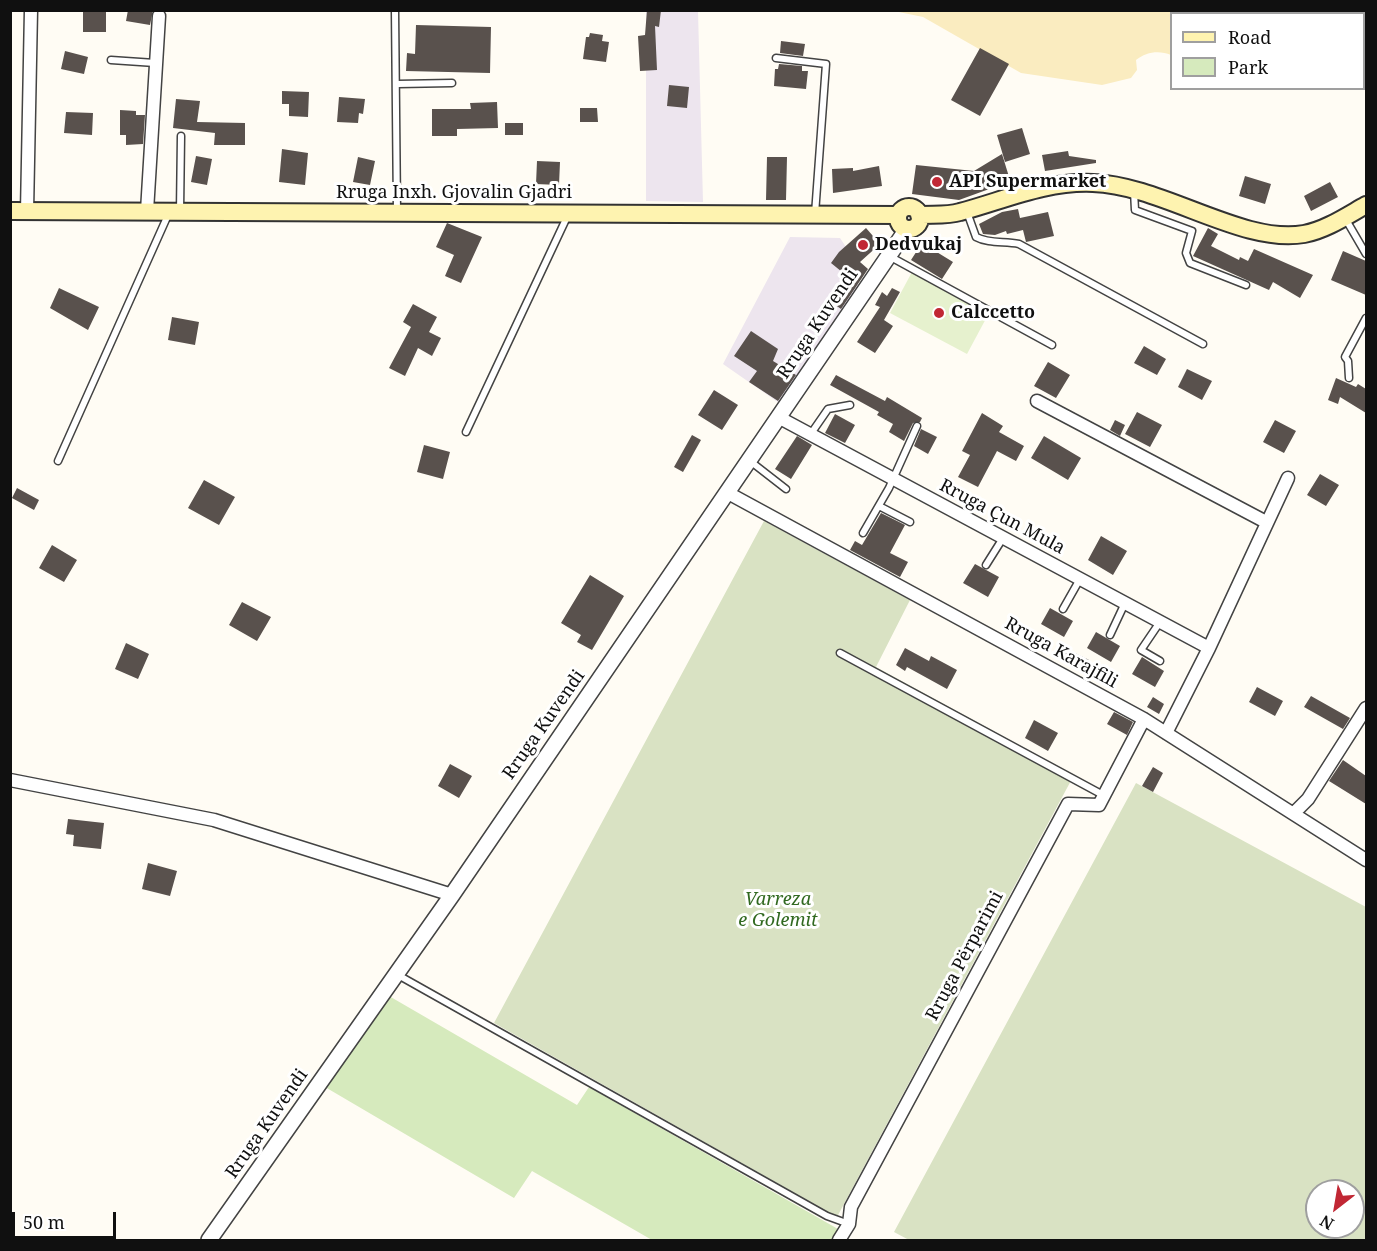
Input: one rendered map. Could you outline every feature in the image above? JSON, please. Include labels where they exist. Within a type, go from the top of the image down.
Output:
[{"type":"main road","points":[[966,210],[1036,188],[1066,183],[1111,183],[1134,188],[1233,223],[1275,234],[1307,234],[1366,205]]},
{"type":"main road","name":"Rruga Inxh. Gjovalin Gjadri","points":[[19,211],[815,214],[903,222],[909,207],[919,215],[966,210]]},
{"type":"street","points":[[19,211],[31,10]]},
{"type":"street","points":[[147,211],[159,16]]},
{"type":"street","name":"Rruga Kuvendi","points":[[209,1240],[452,895],[750,461],[888,256],[903,222]]},
{"type":"street","points":[[1037,401],[1266,522]]},
{"type":"street","name":"Rruga Çun Mula","points":[[778,417],[1209,648]]},
{"type":"street","points":[[1166,733],[1209,648],[1288,478]]},
{"type":"street","name":"Rruga Karajfili","points":[[728,493],[1144,719],[1365,856]]},
{"type":"street","points":[[1294,813],[1308,798],[1366,708]]},
{"type":"street","points":[[1103,795],[1144,719]]},
{"type":"street","points":[[10,780],[214,819],[452,895]]},
{"type":"street","name":"Rruga Përparimi","points":[[839,1240],[849,1224],[851,1208],[862,1187],[1068,804],[1099,805],[1103,795]]},
{"type":"lane","points":[[395,10],[398,84],[397,213]]},
{"type":"lane","points":[[776,58],[826,64],[815,214]]},
{"type":"lane","points":[[111,60],[155,63]]},
{"type":"lane","points":[[398,84],[452,83]]},
{"type":"lane","points":[[58,461],[175,211],[182,136]]},
{"type":"lane","points":[[1134,188],[1135,210],[1192,231],[1186,253],[1190,263],[1246,285]]},
{"type":"lane","points":[[966,210],[976,237],[985,243],[1003,241],[1019,244],[1203,344]]},
{"type":"lane","points":[[466,432],[568,213]]},
{"type":"lane","points":[[1345,217],[1366,254]]},
{"type":"lane","points":[[888,256],[1052,345]]},
{"type":"lane","points":[[1349,378],[1348,361],[1345,357],[1366,318]]},
{"type":"lane","points":[[810,435],[828,409],[850,405]]},
{"type":"lane","points":[[863,533],[893,479],[917,426]]},
{"type":"lane","points":[[750,461],[786,489]]},
{"type":"lane","points":[[879,506],[910,522]]},
{"type":"lane","points":[[987,565],[1003,538]]},
{"type":"lane","points":[[1063,609],[1080,579]]},
{"type":"lane","points":[[1110,635],[1125,603]]},
{"type":"lane","points":[[1160,622],[1141,650],[1160,661]]},
{"type":"lane","points":[[840,653],[1103,795]]},
{"type":"lane","points":[[396,974],[827,1216],[849,1224]]},
{"type":"shaded area","points":[[646,11],[698,11],[703,202],[646,201]]},
{"type":"shaded area","points":[[790,237],[840,238],[846,247],[847,276],[860,285],[779,403],[723,364]]},
{"type":"green space","name":"Calccetto","points":[[912,272],[989,313],[967,354],[890,313]]},
{"type":"green space","name":"Varreza e Golemit","points":[[764,521],[910,600],[876,667],[1074,775],[837,1217],[494,1023]]},
{"type":"green space","points":[[1136,783],[1366,907],[1366,1240],[909,1240],[894,1232]]},
{"type":"green space","points":[[389,996],[577,1105],[589,1087],[838,1229],[831,1240],[652,1240],[532,1171],[514,1198],[325,1087]]},
{"type":"sand","points":[[1366,10],[1366,30],[1365,12],[1170,12],[1170,55],[1157,52],[1144,55],[1136,60],[1137,70],[1131,78],[1102,85],[1021,73],[923,17],[894,11]]},
{"type":"building","points":[[83,10],[106,10],[106,32],[83,32]]},
{"type":"building","points":[[128,10],[153,10],[150,25],[126,21]]},
{"type":"building","points":[[647,10],[661,10],[659,27],[655,26],[657,70],[640,71],[638,36],[645,35]]},
{"type":"building","points":[[416,25],[491,27],[490,73],[406,71],[407,53],[415,54]]},
{"type":"building","points":[[590,33],[603,35],[602,41],[609,42],[606,62],[583,59],[586,37],[589,37]]},
{"type":"building","points":[[781,41],[805,44],[803,56],[780,53]]},
{"type":"building","points":[[980,48],[1009,64],[980,116],[951,100]]},
{"type":"building","points":[[65,51],[88,57],[84,74],[61,69]]},
{"type":"building","points":[[779,64],[802,66],[802,71],[808,71],[806,89],[774,86],[775,69],[778,69]]},
{"type":"building","points":[[669,85],[689,87],[687,108],[667,106]]},
{"type":"building","points":[[282,91],[309,92],[308,117],[289,116],[289,104],[282,104]]},
{"type":"building","points":[[339,97],[365,99],[363,114],[359,113],[358,123],[337,122]]},
{"type":"building","points":[[176,99],[200,101],[197,122],[245,123],[245,145],[214,145],[215,133],[173,128]]},
{"type":"building","points":[[497,102],[498,128],[457,129],[457,136],[432,136],[432,109],[471,109],[470,103]]},
{"type":"building","points":[[580,108],[597,108],[598,122],[580,122]]},
{"type":"building","points":[[120,110],[136,111],[136,115],[145,115],[143,144],[126,145],[126,135],[120,135]]},
{"type":"building","points":[[66,112],[93,113],[92,135],[64,133]]},
{"type":"building","points":[[505,123],[523,123],[523,135],[505,135]]},
{"type":"building","points":[[1022,128],[1030,154],[1005,162],[997,135]]},
{"type":"building","points":[[282,149],[308,153],[305,185],[279,182]]},
{"type":"building","points":[[1068,151],[1069,156],[1096,160],[1096,163],[1045,171],[1042,155]]},
{"type":"building","points":[[1002,154],[1010,180],[991,185],[992,188],[959,200],[912,194],[916,165],[974,171]]},
{"type":"building","points":[[196,156],[212,159],[207,185],[191,182]]},
{"type":"building","points":[[358,157],[375,161],[370,185],[353,182]]},
{"type":"building","points":[[767,157],[787,157],[786,200],[766,200]]},
{"type":"building","points":[[537,161],[560,162],[559,185],[536,184]]},
{"type":"building","points":[[879,166],[882,186],[833,193],[832,169],[853,168],[853,171]]},
{"type":"building","points":[[1245,176],[1271,184],[1265,204],[1239,196]]},
{"type":"building","points":[[1330,182],[1338,197],[1311,211],[1304,196]]},
{"type":"building","points":[[1018,209],[1020,218],[1048,212],[1054,236],[1026,242],[1023,230],[1007,234],[1006,231],[995,235],[983,234],[979,224],[1002,212]]},
{"type":"building","points":[[447,223],[482,237],[461,283],[445,276],[454,255],[436,247]]},
{"type":"building","points":[[866,228],[880,244],[860,262],[868,269],[841,309],[830,301],[847,276],[831,263],[839,252]]},
{"type":"building","points":[[1208,228],[1218,234],[1211,246],[1239,260],[1240,257],[1248,261],[1254,249],[1313,275],[1300,298],[1273,282],[1269,290],[1193,256]]},
{"type":"building","points":[[922,243],[953,262],[942,279],[911,260]]},
{"type":"building","points":[[1343,251],[1366,261],[1366,295],[1331,280]]},
{"type":"building","points":[[59,288],[99,307],[88,330],[50,308]]},
{"type":"building","points":[[892,288],[900,292],[884,320],[893,326],[875,353],[857,342],[880,307],[875,305],[882,292],[887,296]]},
{"type":"building","points":[[413,304],[437,317],[429,332],[441,338],[432,356],[418,348],[405,376],[389,368],[411,327],[403,322]]},
{"type":"building","points":[[172,317],[199,322],[195,345],[168,340]]},
{"type":"building","points":[[751,331],[778,349],[773,361],[796,375],[778,401],[749,382],[757,371],[734,356]]},
{"type":"building","points":[[1144,346],[1166,359],[1157,375],[1134,363]]},
{"type":"building","points":[[1048,362],[1070,375],[1056,398],[1034,386]]},
{"type":"building","points":[[1187,369],[1212,381],[1202,400],[1178,387]]},
{"type":"building","points":[[836,375],[885,401],[887,397],[922,418],[920,422],[913,423],[904,441],[889,432],[893,424],[877,415],[879,412],[830,385]]},
{"type":"building","points":[[1336,378],[1356,387],[1358,384],[1366,389],[1366,413],[1340,397],[1338,404],[1328,400]]},
{"type":"building","points":[[714,390],[738,405],[722,430],[698,415]]},
{"type":"building","points":[[1137,412],[1162,425],[1150,447],[1125,434]]},
{"type":"building","points":[[982,413],[1003,426],[999,432],[1024,446],[1016,461],[997,451],[978,487],[958,477],[970,455],[962,451]]},
{"type":"building","points":[[835,414],[855,425],[845,443],[825,433]]},
{"type":"building","points":[[1115,420],[1125,425],[1120,436],[1110,430]]},
{"type":"building","points":[[1275,420],[1296,431],[1284,453],[1263,442]]},
{"type":"building","points":[[921,429],[937,437],[928,454],[914,446]]},
{"type":"building","points":[[692,435],[701,440],[683,472],[674,467]]},
{"type":"building","points":[[797,436],[812,445],[791,479],[775,469]]},
{"type":"building","points":[[1044,436],[1081,458],[1068,480],[1031,458]]},
{"type":"building","points":[[424,445],[450,452],[443,479],[417,472]]},
{"type":"building","points":[[1320,474],[1339,485],[1326,506],[1307,495]]},
{"type":"building","points":[[204,480],[235,497],[219,525],[188,508]]},
{"type":"building","points":[[17,488],[39,500],[34,510],[12,498]]},
{"type":"building","points":[[881,513],[905,525],[890,553],[908,562],[900,577],[850,550],[855,541],[862,545]]},
{"type":"building","points":[[1101,536],[1127,551],[1113,575],[1088,560]]},
{"type":"building","points":[[52,545],[77,560],[64,582],[39,568]]},
{"type":"building","points":[[975,564],[999,577],[988,597],[963,583]]},
{"type":"building","points":[[590,575],[624,596],[592,650],[577,642],[581,635],[561,623]]},
{"type":"building","points":[[242,602],[271,617],[257,641],[229,625]]},
{"type":"building","points":[[1050,608],[1073,621],[1064,637],[1041,624]]},
{"type":"building","points":[[1096,632],[1120,646],[1111,662],[1087,648]]},
{"type":"building","points":[[126,643],[149,654],[138,679],[115,669]]},
{"type":"building","points":[[905,648],[929,661],[931,656],[957,670],[947,689],[907,667],[905,671],[896,665]]},
{"type":"building","points":[[1067,649],[1089,660],[1084,671],[1062,659]]},
{"type":"building","points":[[1142,657],[1164,671],[1155,687],[1132,674]]},
{"type":"building","points":[[1257,687],[1283,701],[1275,716],[1249,702]]},
{"type":"building","points":[[1311,696],[1350,718],[1343,729],[1304,707]]},
{"type":"building","points":[[1153,697],[1164,704],[1159,714],[1147,707]]},
{"type":"building","points":[[1114,712],[1133,722],[1127,735],[1107,724]]},
{"type":"building","points":[[1034,720],[1058,733],[1048,751],[1025,738]]},
{"type":"building","points":[[1343,760],[1366,776],[1366,804],[1329,781]]},
{"type":"building","points":[[450,764],[472,776],[459,798],[438,786]]},
{"type":"building","points":[[1153,767],[1163,773],[1153,792],[1142,786]]},
{"type":"building","points":[[68,819],[104,823],[101,849],[73,846],[74,835],[66,834]]},
{"type":"building","points":[[148,863],[177,871],[170,896],[142,889]]},
{"type":"place","name":"API Supermarket","points":[[937,182]]},
{"type":"place","name":"Dedvukaj","points":[[863,245]]},
{"type":"place","name":"Calccetto","points":[[939,313]]}]
